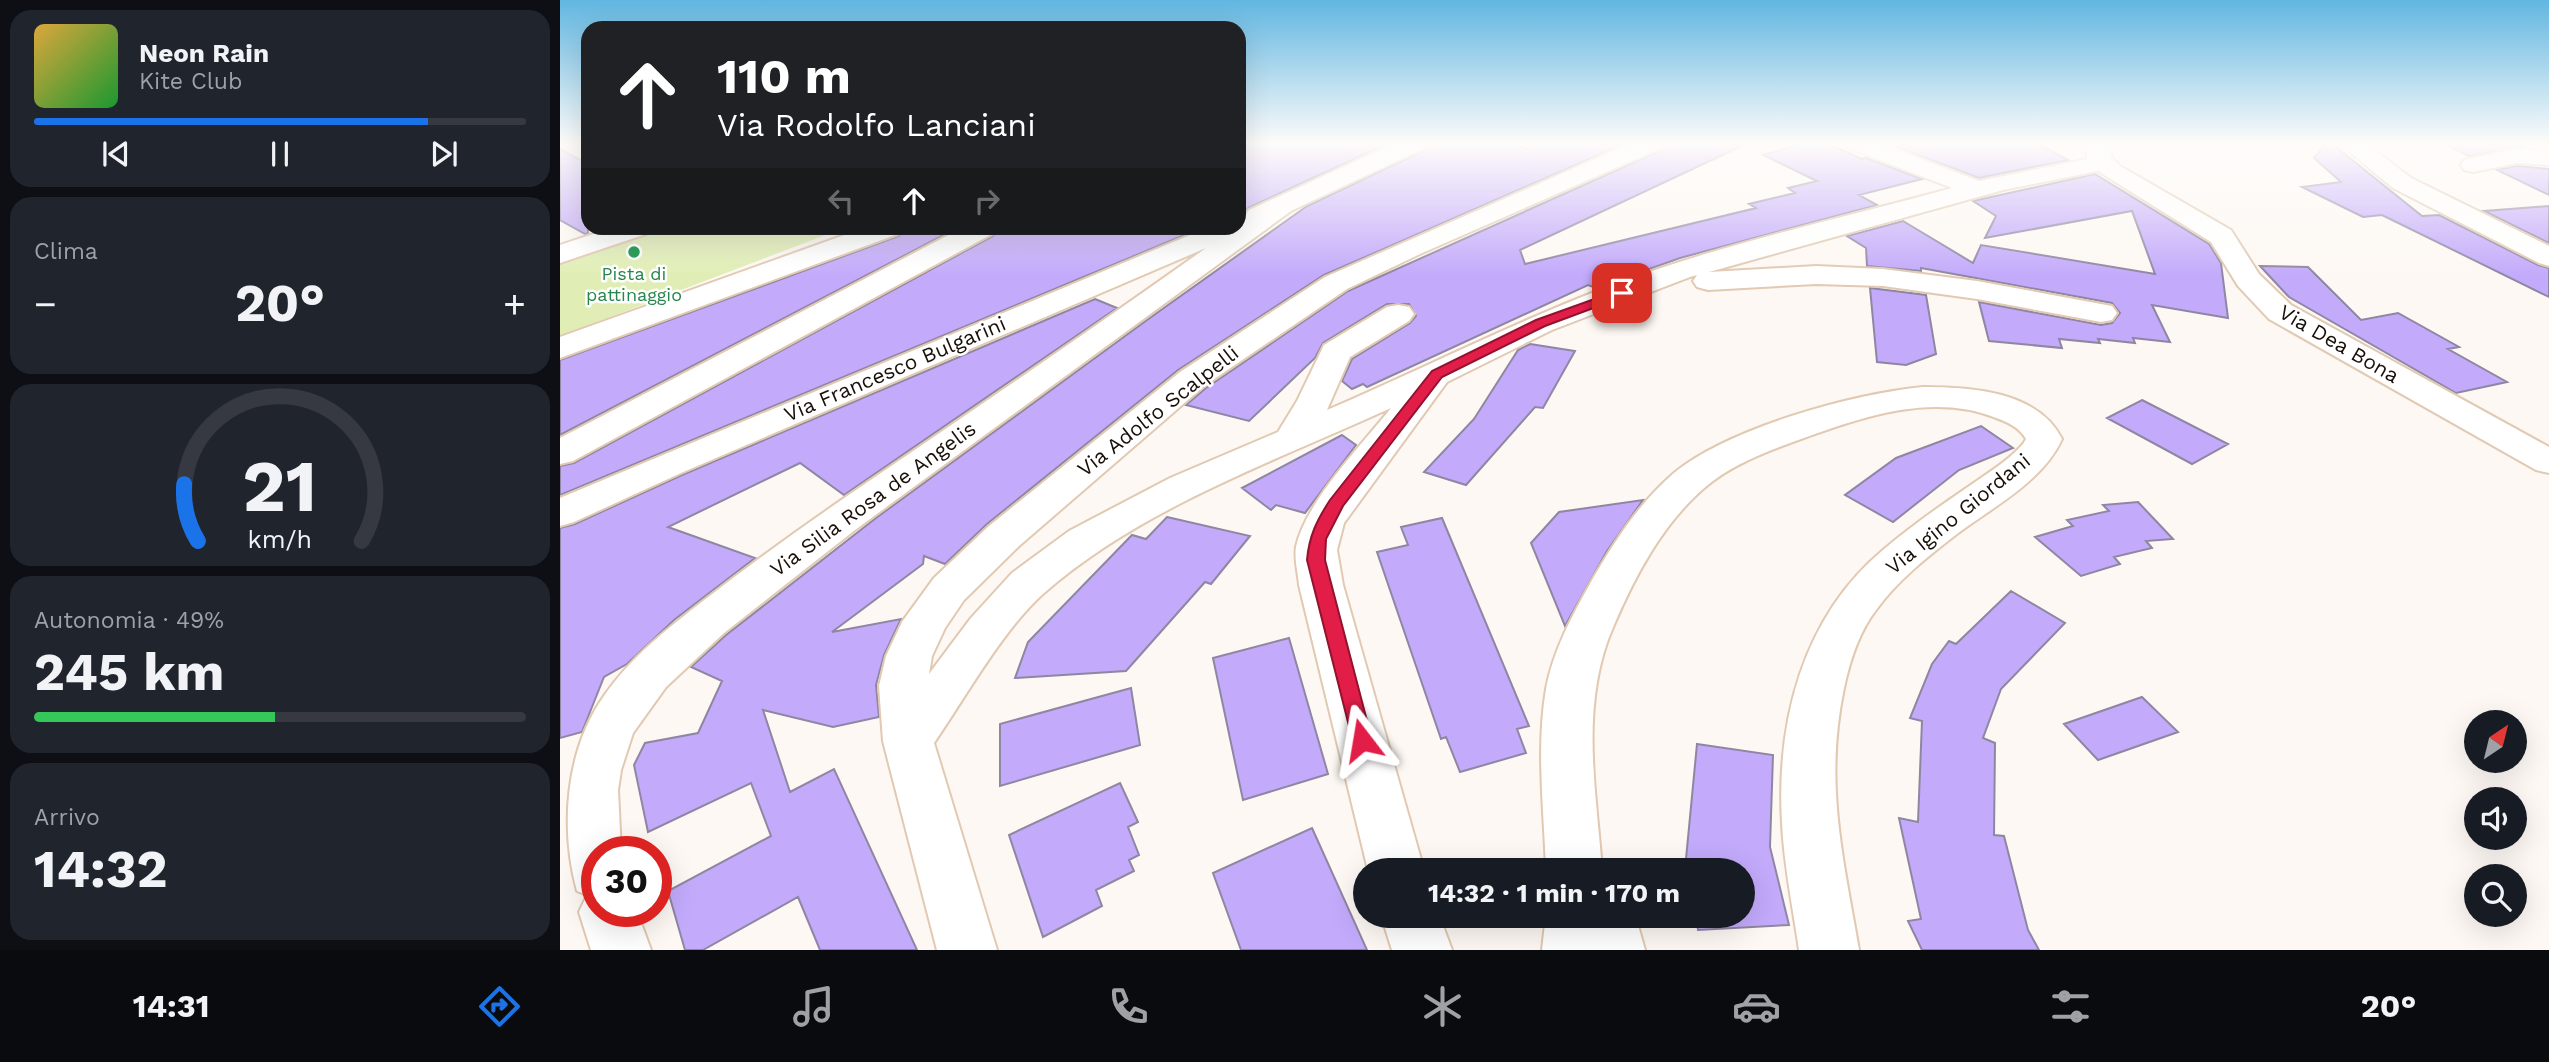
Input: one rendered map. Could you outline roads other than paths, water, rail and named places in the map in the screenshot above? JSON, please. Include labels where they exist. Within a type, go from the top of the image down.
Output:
[{"type":"street","points":[[1246,221],[1322,187]]},
{"type":"street","name":"Via Adolfo Scalpelli","points":[[908,741],[903,686],[909,656],[925,622],[949,589],[1004,536],[1192,379],[1336,284],[1410,248],[1552,187]]},
{"type":"street","points":[[1972,187],[1976,189]]},
{"type":"street","points":[[967,950],[908,741],[986,630],[1014,596],[1040,573],[1084,541],[1156,501],[1437,374],[1541,323],[1697,265],[1982,187]]},
{"type":"street","name":"Via Dea Bona","points":[[2137,187],[2221,236],[2231,247],[2249,279],[2280,312],[2549,462]]},
{"type":"street","points":[[2411,187],[2549,257]]},
{"type":"street","name":"Via Silia Rosa de Angelis","points":[[1246,232],[1281,206]]},
{"type":"street","points":[[560,254],[616,235]]},
{"type":"street","points":[[560,348],[869,235]]},
{"type":"street","points":[[560,453],[969,235]]},
{"type":"street","name":"Via Francesco Bulgarini","points":[[560,513],[1213,235]]},
{"type":"street","name":"Via Silia Rosa de Angelis","points":[[591,836],[590,790],[603,742],[632,695],[681,644],[735,599],[848,515],[1136,314],[1242,235]]},
{"type":"street","points":[[1646,284],[1779,275],[1850,275],[1946,285],[2101,313]]},
{"type":"street","points":[[1291,440],[1315,401],[1336,352],[1398,314]]},
{"type":"street","points":[[1393,858],[1321,585],[1316,550],[1320,531],[1336,504],[1437,374]]},
{"type":"street","name":"Via Igino Giordani","points":[[1574,858],[1567,712],[1574,667],[1589,631],[1634,546],[1663,506],[1698,473],[1722,458],[1754,443],[1837,414],[1901,399],[1928,396],[1971,400],[2010,411],[2036,425],[2044,439],[2042,445],[2017,470],[1932,533],[1873,584],[1849,614],[1832,648],[1821,681],[1808,781],[1810,825],[1829,950]]},
{"type":"street","name":"Via Igino Giordani","points":[[1570,773],[1592,858]]},
{"type":"street","points":[[613,927],[621,950]]},
{"type":"street","points":[[1414,928],[1422,950]]},
{"type":"street","points":[[1572,950],[1574,928]]},
{"type":"street","points":[[1609,928],[1615,950]]},
{"type":"place","name":"Pista di pattinaggio","points":[[634,252]]}]
